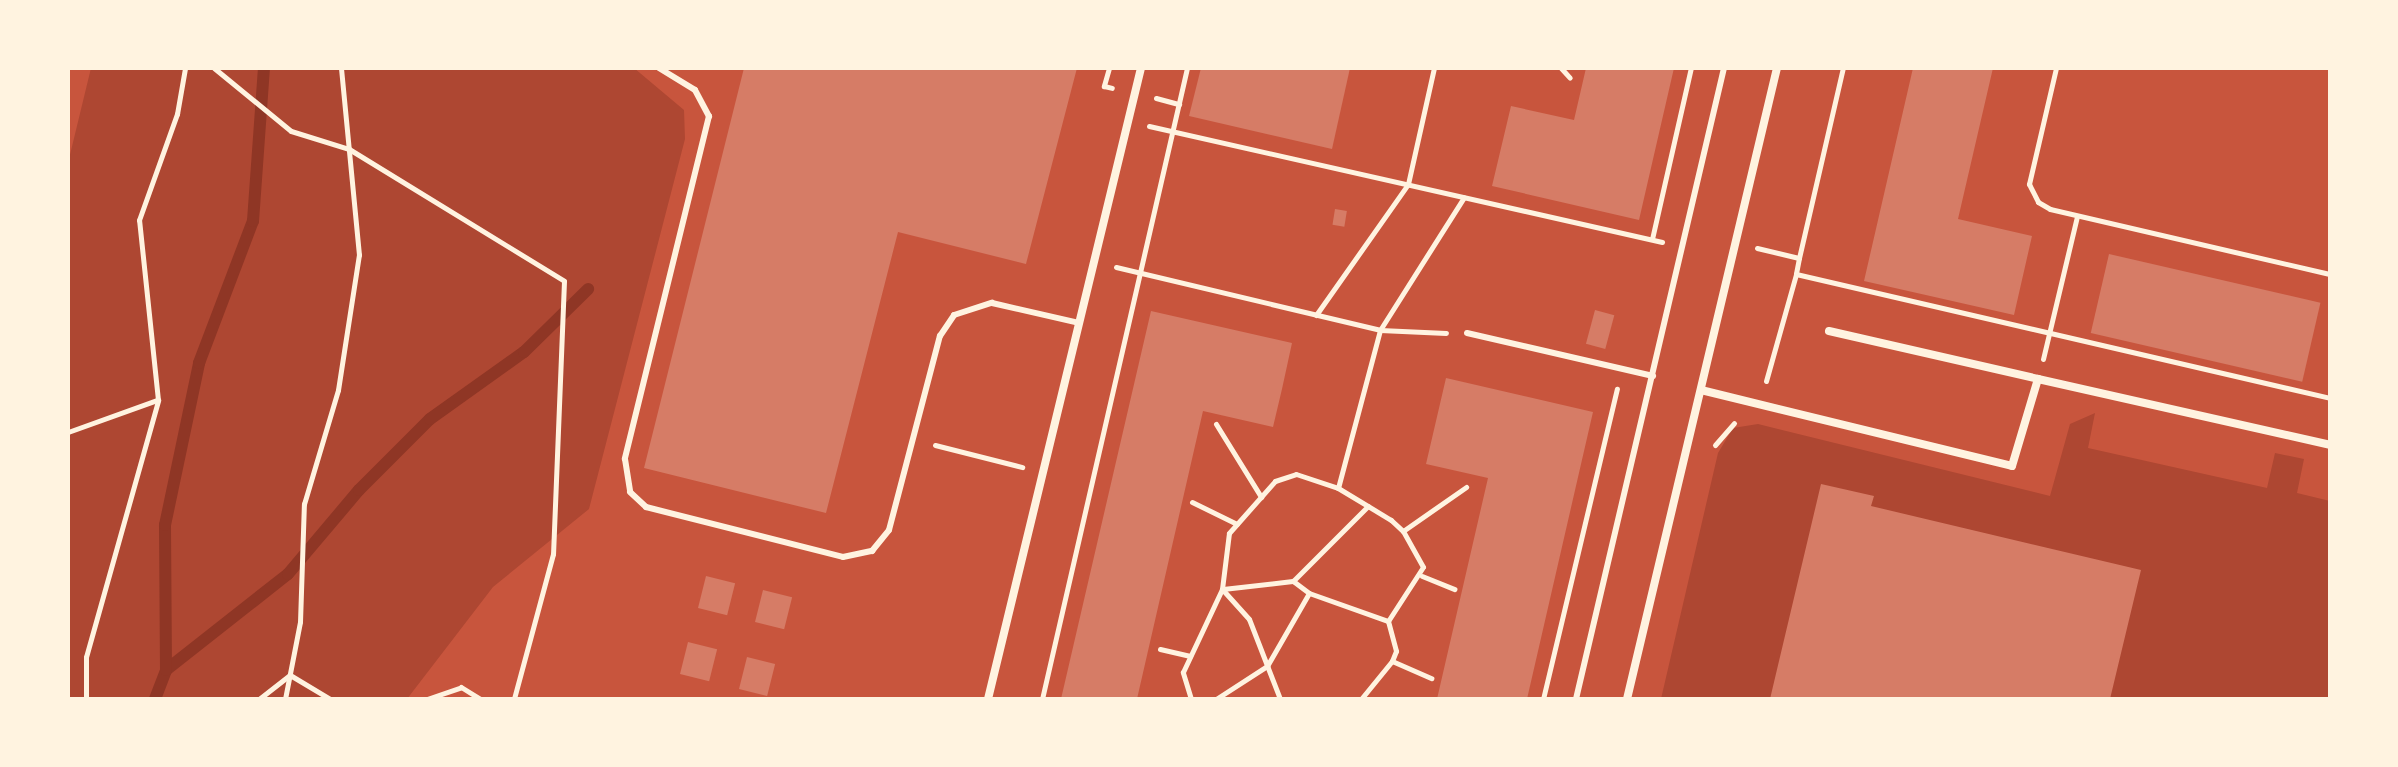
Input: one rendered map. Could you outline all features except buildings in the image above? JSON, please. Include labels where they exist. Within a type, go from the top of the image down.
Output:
[{"type":"street","points":[[988,699],[1141,68]]},
{"type":"street","points":[[1627,699],[1777,68]]},
{"type":"street","points":[[1829,331],[2330,445]]},
{"type":"street","points":[[1701,390],[2012,466],[2038,379]]},
{"type":"lane","points":[[659,68],[695,90],[709,116],[625,459],[630,492],[658,511],[843,557],[863,555],[880,545],[889,530],[940,336],[954,315],[992,303],[1079,323]]},
{"type":"lane","points":[[1576,699],[1724,68]]},
{"type":"lane","points":[[1467,333],[1653,376]]},
{"type":"path","points":[[86,699],[86,657],[158,400],[139,220],[177,114],[185,68]]},
{"type":"path","points":[[214,68],[291,131],[349,149],[564,281],[553,554],[514,699]]},
{"type":"path","points":[[285,699],[301,600],[304,504],[338,390],[359,255],[341,68]]},
{"type":"path","points":[[1042,699],[1187,68]]},
{"type":"path","points":[[1316,315],[1408,184],[1434,68]]},
{"type":"path","points":[[1561,68],[1570,78]]},
{"type":"path","points":[[1129,121],[1652,239],[1691,68]]},
{"type":"path","points":[[1712,453],[1725,428],[1756,419],[1796,274],[1843,68]]},
{"type":"path","points":[[2056,68],[2029,184],[2038,202],[2077,216],[2330,274]]},
{"type":"path","points":[[1338,488],[1380,330],[1464,197]]},
{"type":"path","points":[[2038,379],[2077,216]]},
{"type":"path","points":[[1763,250],[1799,258]]},
{"type":"path","points":[[1094,262],[1380,330],[1467,333]]},
{"type":"path","points":[[1796,274],[2330,398]]},
{"type":"path","points":[[1543,699],[1622,369]]},
{"type":"path","points":[[68,432],[158,400]]},
{"type":"path","points":[[1216,424],[1261,497]]},
{"type":"path","points":[[913,440],[1042,473]]},
{"type":"path","points":[[1191,699],[1182,680],[1222,589],[1225,545],[1237,524],[1286,474],[1338,488],[1403,531],[1423,567],[1422,576],[1388,621]]},
{"type":"path","points":[[1403,531],[1466,487]]},
{"type":"path","points":[[1192,502],[1237,524]]},
{"type":"path","points":[[1222,589],[1293,581],[1368,506]]},
{"type":"path","points":[[1422,576],[1454,589]]},
{"type":"path","points":[[1293,581],[1309,593],[1388,621]]},
{"type":"path","points":[[1222,589],[1249,619],[1280,699]]},
{"type":"path","points":[[1216,699],[1267,666],[1309,593]]},
{"type":"path","points":[[1361,699],[1392,661],[1396,651],[1388,621]]},
{"type":"path","points":[[1160,649],[1190,656]]},
{"type":"path","points":[[1392,661],[1431,678]]},
{"type":"path","points":[[259,699],[290,675]]},
{"type":"path","points":[[290,675],[330,699]]},
{"type":"path","points":[[427,699],[461,687],[480,699]]},
{"type":"shaded area","points":[[91,68],[634,68],[684,110],[685,139],[589,509],[493,587],[407,699],[68,699],[68,163]]},
{"type":"shaded area","points":[[2095,413],[2088,448],[2267,488],[2275,453],[2304,459],[2297,493],[2330,501],[2330,699],[1661,699],[1718,453],[1733,428],[1758,424],[2050,496],[2070,424]]},
{"type":"waterway","points":[[155,699],[166,670],[165,525],[199,363],[253,221],[264,68]]},
{"type":"waterway","points":[[166,670],[288,574],[359,490],[430,419],[524,352],[588,289]]}]
